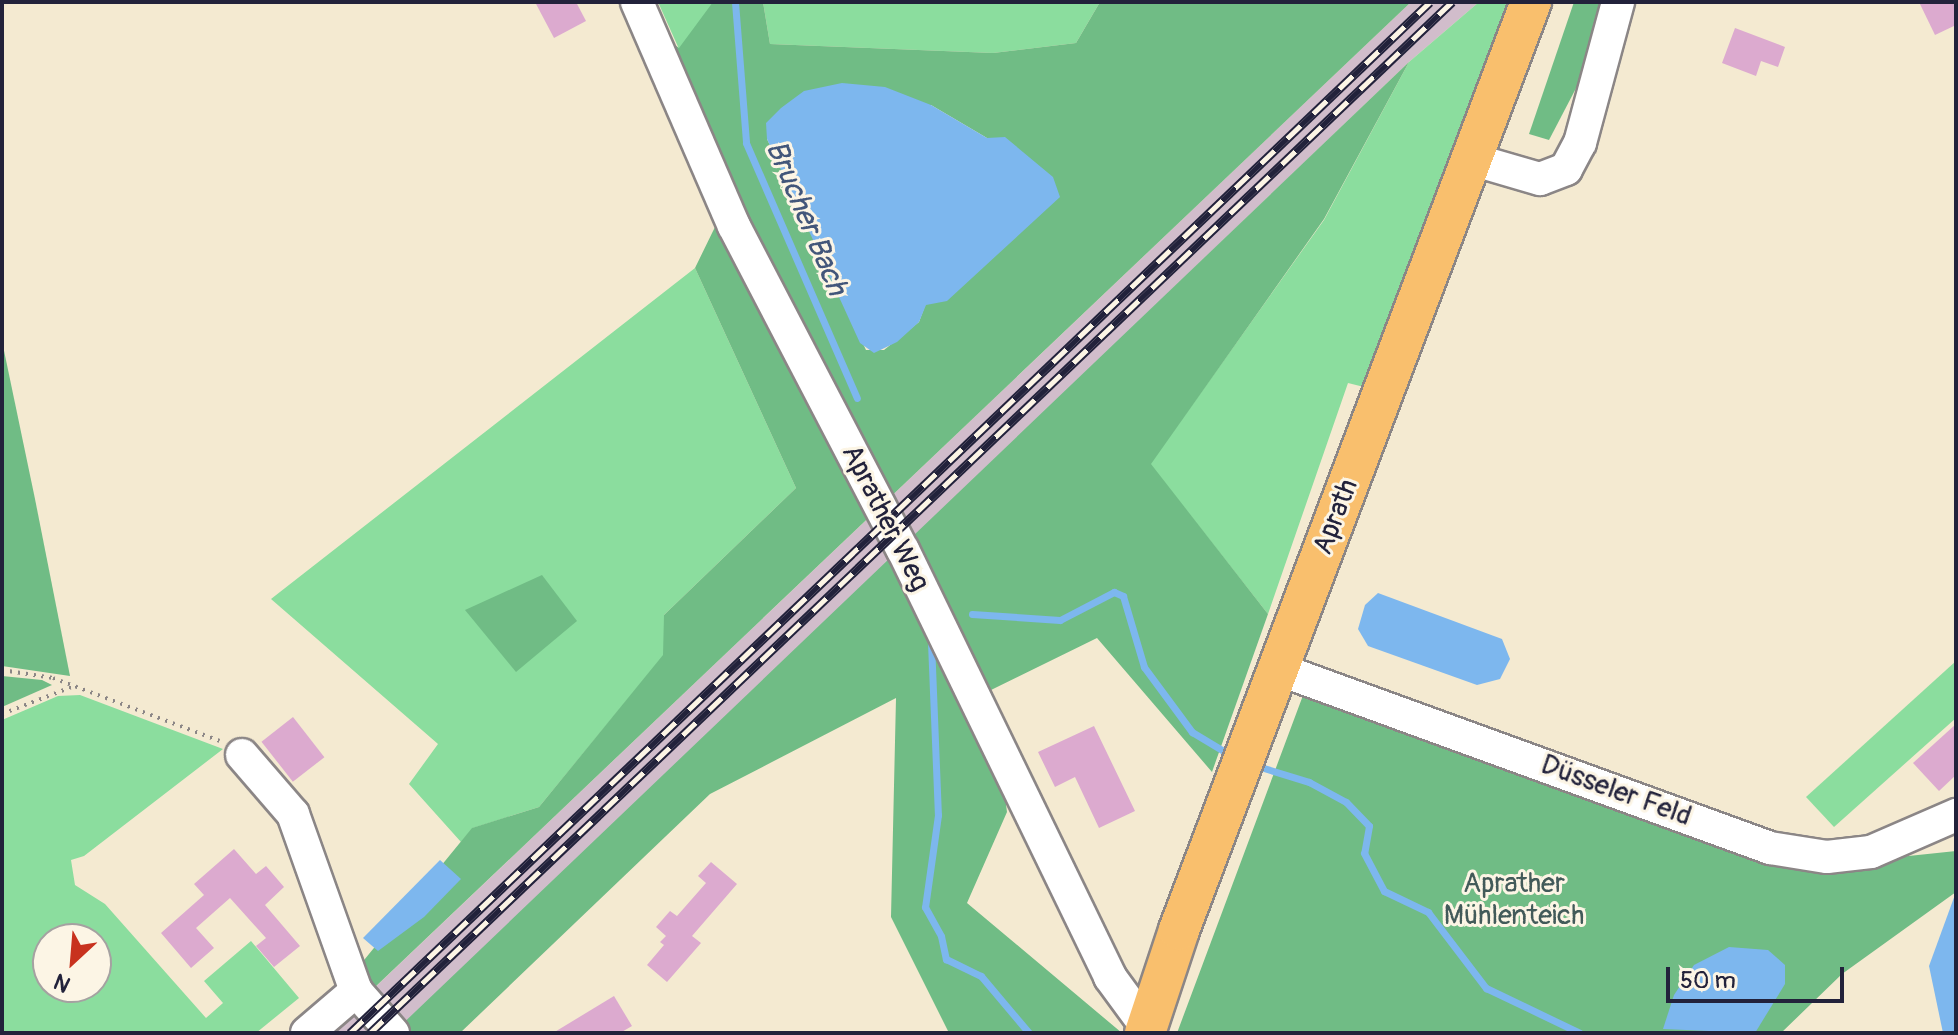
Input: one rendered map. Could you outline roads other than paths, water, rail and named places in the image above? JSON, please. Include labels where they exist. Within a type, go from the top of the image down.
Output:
[{"type":"main road","name":"Aprath","points":[[1145,1030],[1234,785],[1531,2]]},
{"type":"street","name":"Aprather Weg","points":[[637,2],[734,226],[903,550],[1110,977],[1145,1030]]},
{"type":"street","points":[[1471,159],[1540,179],[1566,169],[1580,143],[1618,2]]},
{"type":"street","name":"Düsseler Feld","points":[[1278,669],[1770,848],[1827,857],[1871,852],[1956,815]]},
{"type":"street","points":[[242,755],[293,814],[356,991],[393,1033]]},
{"type":"street","points":[[307,1033],[356,991]]},
{"type":"water","points":[[842,83],[885,87],[931,105],[987,138],[1005,137],[1053,177],[1060,197],[947,301],[926,305],[919,322],[897,342],[874,353],[860,343],[767,139],[766,123],[781,108],[804,91]]},
{"type":"water","points":[[1378,593],[1502,639],[1510,659],[1500,679],[1477,685],[1368,646],[1358,629],[1365,605]]},
{"type":"water","points":[[440,860],[461,879],[424,917],[378,951],[363,938]]},
{"type":"water","points":[[1956,892],[1956,1033],[1943,1033],[1929,966]]},
{"type":"water","points":[[1729,947],[1768,950],[1785,965],[1785,984],[1755,1033],[1663,1029],[1674,995],[1694,965]]},
{"type":"waterway","name":"Brucher Bach","points":[[735,2],[746,143],[857,398]]},
{"type":"waterway","name":"Brucher Bach","points":[[972,614],[1060,620],[1114,592],[1123,596],[1144,667],[1192,732],[1232,756]]},
{"type":"waterway","points":[[931,642],[938,815],[925,907],[941,936],[946,959],[981,976],[1029,1033]]},
{"type":"waterway","name":"Brucher Bach","points":[[1254,765],[1309,782],[1346,802],[1369,826],[1364,853],[1384,891],[1428,912],[1486,988],[1580,1033]]},
{"type":"railway","points":[[350,1033],[1430,2]]},
{"type":"railway","points":[[370,1033],[1452,2]]},
{"type":"park label","name":"Aprather Mühlenteich","points":[[1514,900]]}]
